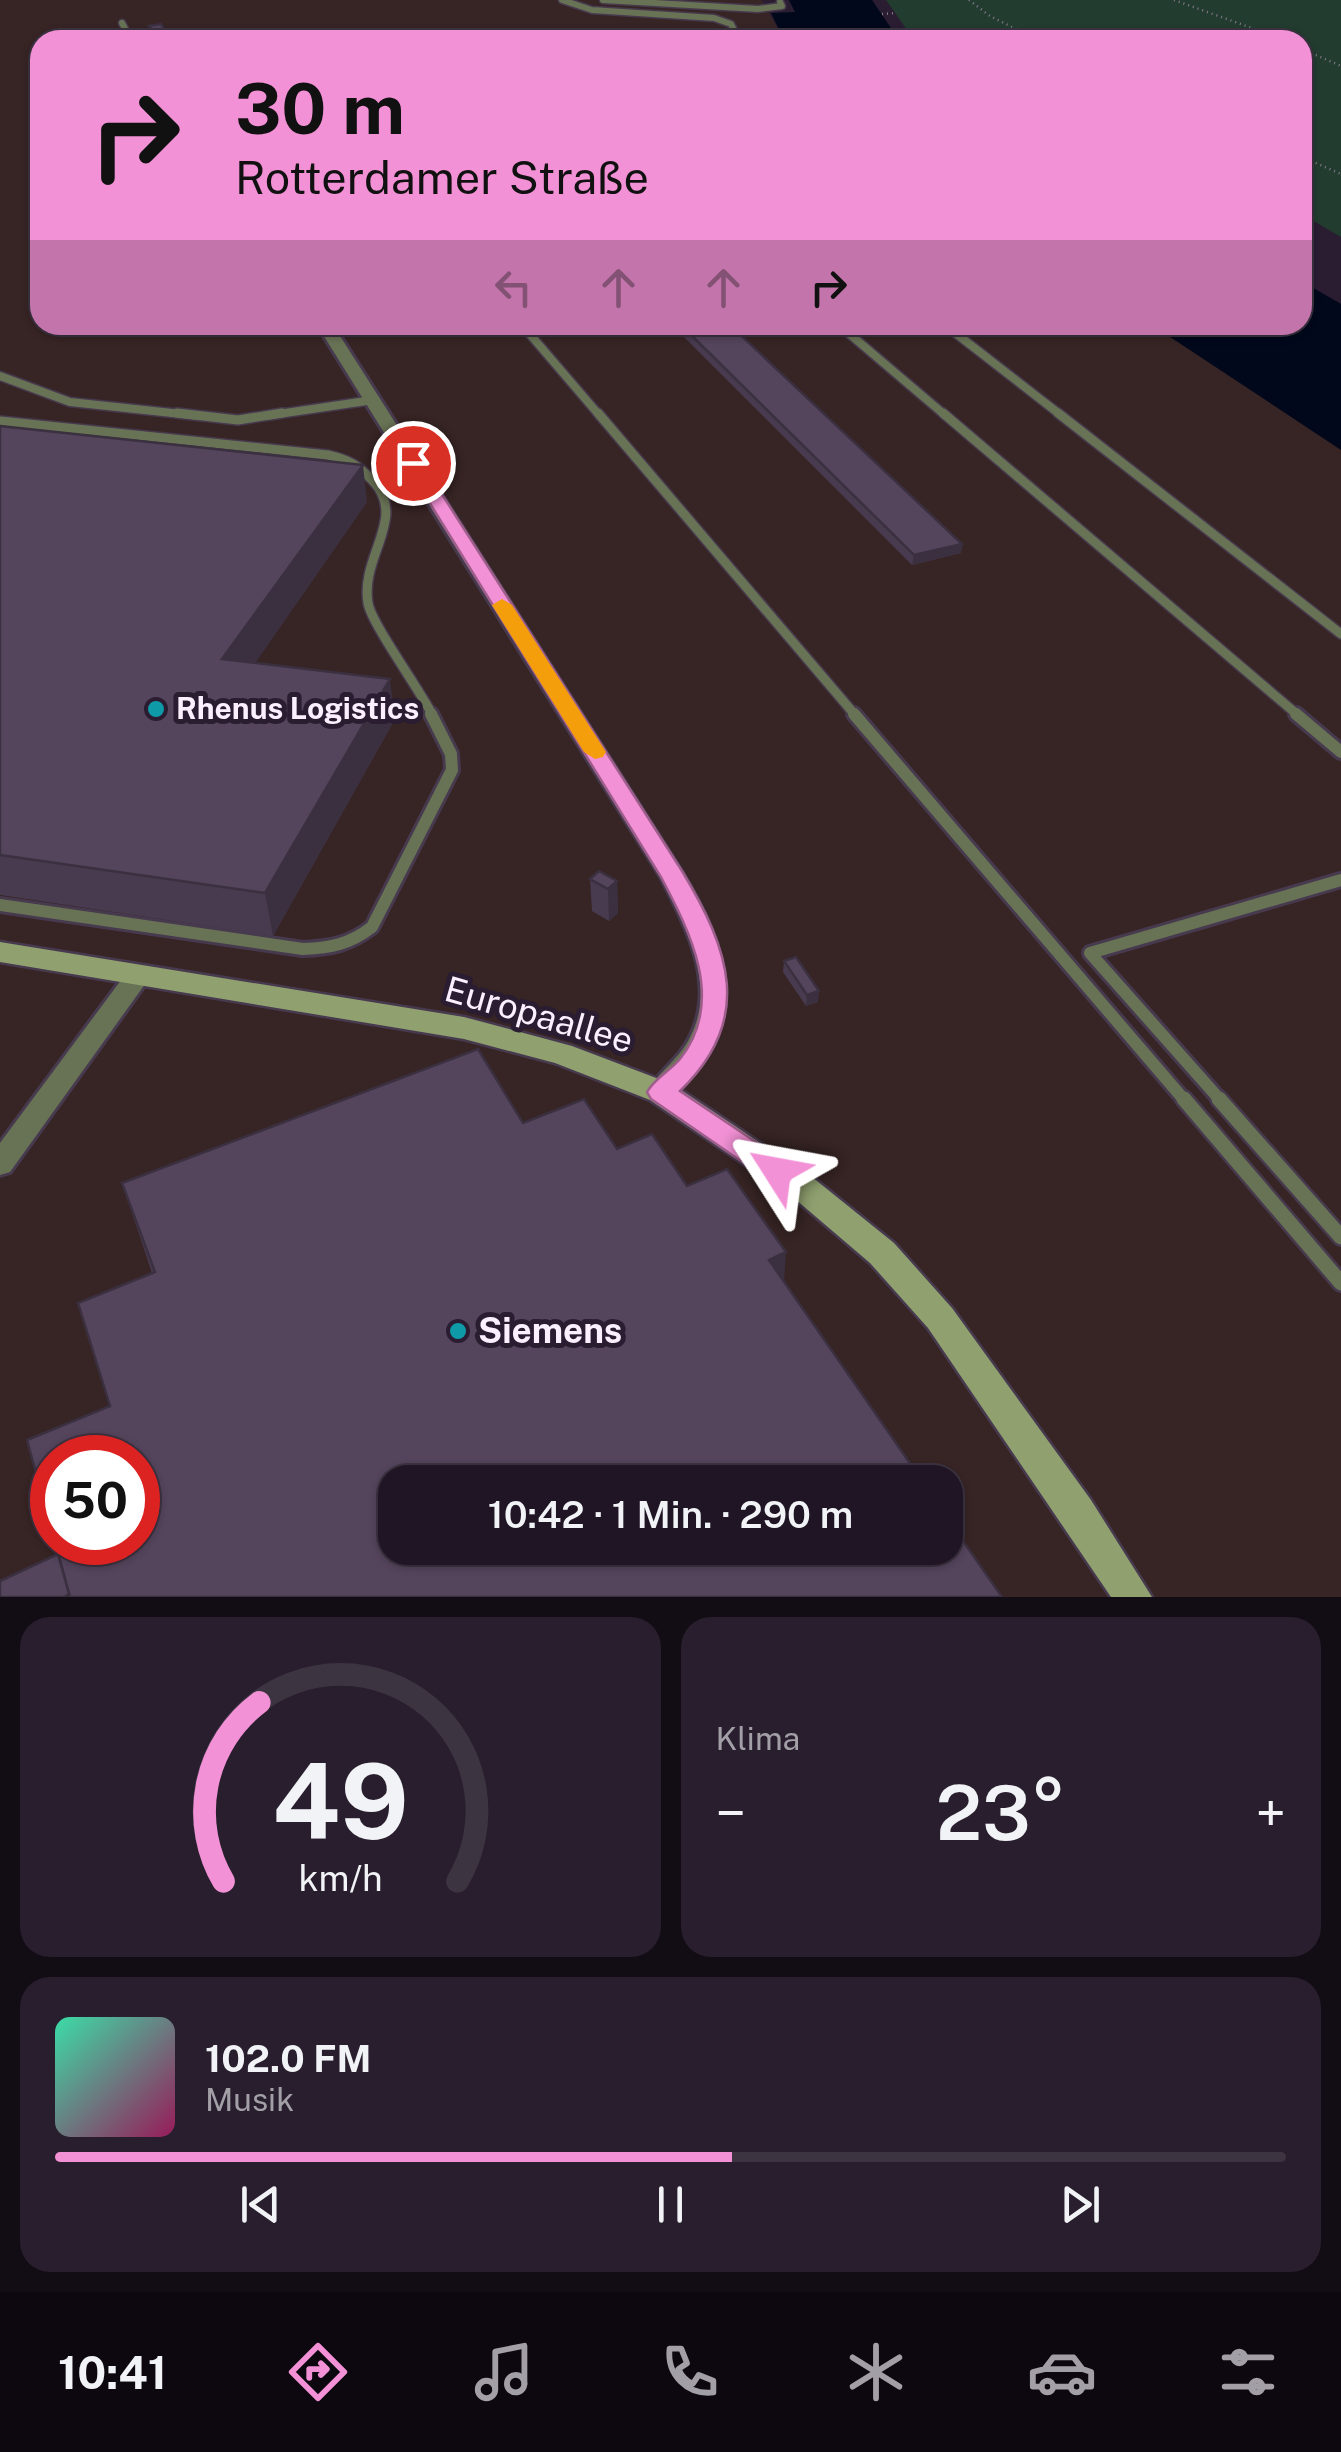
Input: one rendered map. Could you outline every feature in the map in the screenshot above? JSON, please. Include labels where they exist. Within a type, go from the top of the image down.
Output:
[{"type":"main road","name":"Europaallee","points":[[0,952],[464,1028],[562,1054],[661,1092],[806,1190],[882,1254],[940,1318],[1078,1512],[1132,1597]]},
{"type":"street","points":[[331,335],[673,877],[702,930],[717,981],[708,1030],[691,1064],[661,1092]]},
{"type":"street","points":[[0,1164],[139,974]]},
{"type":"lane","points":[[562,0],[592,10],[714,18],[731,24],[734,30]]},
{"type":"lane","points":[[603,0],[758,9],[782,6],[780,2]]},
{"type":"lane","points":[[122,24],[125,30]]},
{"type":"lane","points":[[531,335],[1341,1283]]},
{"type":"lane","points":[[850,335],[1341,752]]},
{"type":"lane","points":[[958,335],[1341,634]]},
{"type":"lane","points":[[0,376],[70,402],[238,420],[373,400]]},
{"type":"lane","points":[[0,421],[328,455],[355,462],[386,495],[389,510],[366,574],[368,607],[446,740],[452,770],[385,908],[358,938],[333,948],[303,950],[0,905]]},
{"type":"lane","points":[[1341,880],[1090,952],[1341,1237]]},
{"type":"path","points":[[969,0],[1018,30]]},
{"type":"path","points":[[1174,0],[1257,30]]},
{"type":"path","points":[[882,14],[896,13]]},
{"type":"path","points":[[1312,53],[1341,66]]},
{"type":"path","points":[[1312,161],[1341,174]]},
{"type":"shaded area","points":[[0,0],[762,0],[778,30],[30,30],[30,335],[1169,335],[1341,449],[1341,1597],[0,1597]]},
{"type":"green space","points":[[886,0],[1341,0],[1341,237],[1312,220],[1312,30],[907,30]]},
{"type":"water","points":[[789,0],[872,0],[892,30],[779,30],[771,13],[795,12]]},
{"type":"water","points":[[1312,287],[1341,304],[1341,450],[1167,335],[1312,335]]},
{"type":"building","points":[[161,24],[165,30],[152,30],[149,26]]},
{"type":"building","points":[[691,335],[741,335],[962,544],[914,555]]},
{"type":"building","name":"Rhenus Logistics","points":[[0,426],[363,465],[222,659],[390,679],[265,893],[0,855]]},
{"type":"building","points":[[599,871],[617,881],[608,889],[590,879]]},
{"type":"building","points":[[796,957],[819,991],[807,995],[784,961]]},
{"type":"building","name":"Siemens","points":[[478,1049],[523,1123],[584,1099],[617,1149],[652,1134],[687,1186],[727,1169],[786,1252],[769,1260],[911,1465],[378,1465],[378,1565],[963,1565],[963,1541],[1002,1597],[70,1597],[61,1565],[160,1565],[160,1435],[39,1435],[110,1406],[78,1303],[155,1272],[122,1183]]},
{"type":"building","points":[[34,1565],[61,1565],[69,1594],[0,1597],[0,1581]]},
{"type":"slow traffic","points":[[502,605],[595,752]]},
{"type":"place","name":"Rhenus Logistics","points":[[156,709]]},
{"type":"place","name":"Siemens","points":[[458,1331]]},
{"type":"route","points":[[413,463],[673,877],[702,930],[717,981],[708,1030],[691,1064],[661,1092],[777,1171]]}]
